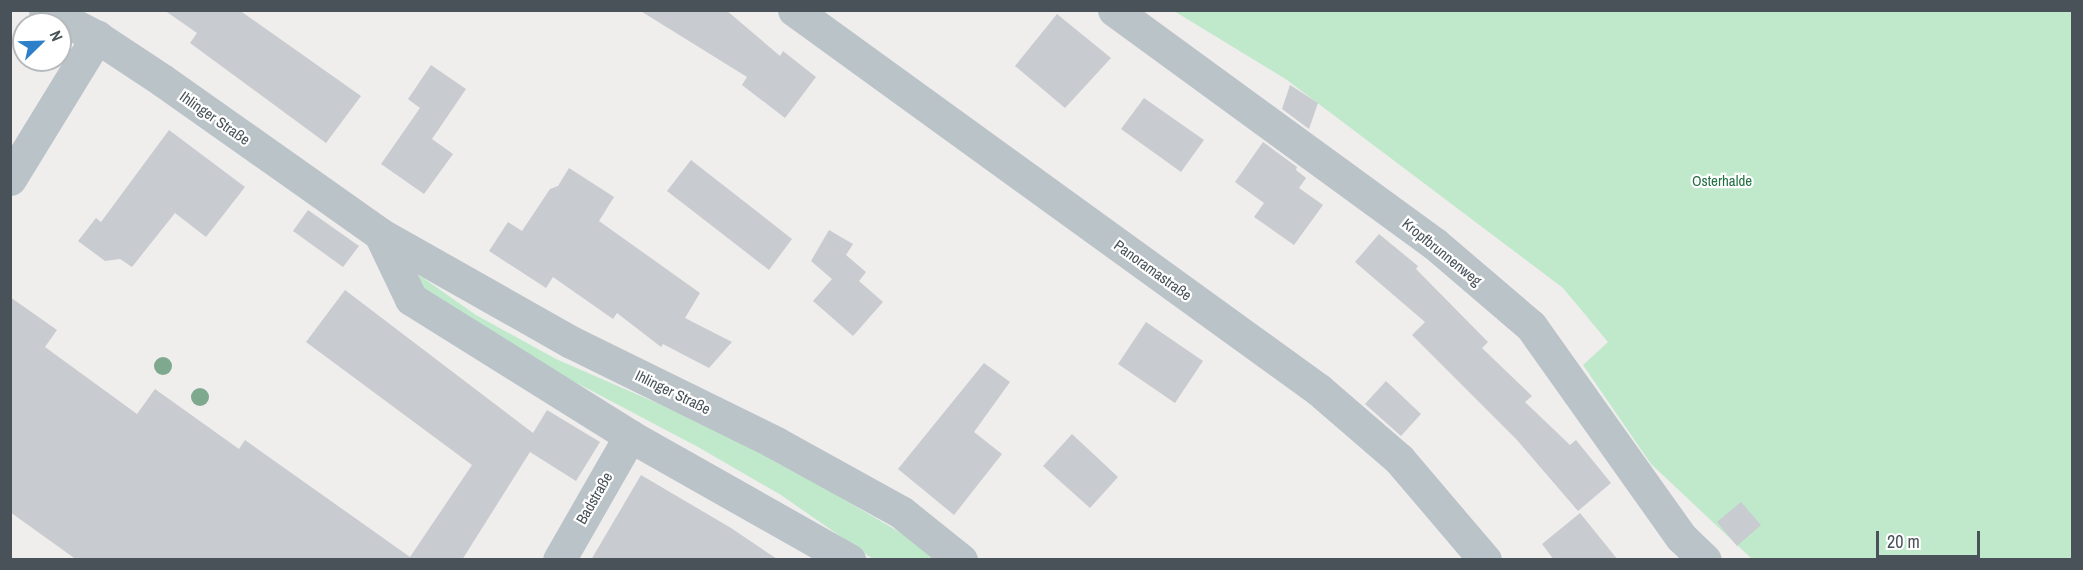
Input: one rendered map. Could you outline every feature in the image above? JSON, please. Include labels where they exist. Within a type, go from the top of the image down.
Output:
[{"type":"street","name":"Ihlinger Straße","points":[[45,10],[97,37],[380,234],[571,342],[776,443],[901,512],[961,560]]},
{"type":"street","name":"Panoramastraße","points":[[794,10],[1319,390],[1399,459],[1485,560]]},
{"type":"street","name":"Kropfbrunnenweg","points":[[1114,10],[1435,244],[1531,326],[1681,537],[1705,560]]},
{"type":"street","points":[[10,179],[97,37]]},
{"type":"street","name":"Ihlinger Straße","points":[[380,234],[411,299],[630,436],[849,560]]},
{"type":"street","name":"Badstraße","points":[[559,560],[630,436]]},
{"type":"green space","name":"Osterhalde","points":[[1174,11],[2072,11],[2072,559],[1752,559],[1651,464],[1583,365],[1608,342],[1563,288],[1287,80]]},
{"type":"green space","points":[[419,275],[476,315],[556,359],[721,431],[804,476],[901,533],[937,559],[873,559],[781,495],[698,447],[465,324],[416,282]]},
{"type":"building","points":[[164,10],[239,10],[361,96],[326,143],[190,43],[197,33]]},
{"type":"building","points":[[639,10],[726,10],[780,56],[783,51],[816,77],[785,118],[742,85],[747,77]]},
{"type":"building","points":[[1057,14],[1111,58],[1065,108],[1015,66]]},
{"type":"building","points":[[431,65],[466,89],[432,139],[453,154],[424,194],[381,164],[420,108],[408,99]]},
{"type":"building","points":[[1290,85],[1318,103],[1309,129],[1282,109]]},
{"type":"building","points":[[1144,98],[1204,140],[1181,172],[1121,129]]},
{"type":"building","points":[[169,130],[245,187],[206,237],[175,213],[132,267],[120,259],[105,261],[78,241],[96,218],[101,222]]},
{"type":"building","points":[[1263,142],[1297,167],[1296,170],[1306,178],[1299,188],[1323,205],[1294,245],[1254,217],[1264,203],[1235,182]]},
{"type":"building","points":[[691,160],[792,239],[769,270],[667,191]]},
{"type":"building","points":[[569,168],[614,197],[599,221],[700,293],[685,318],[732,342],[709,368],[663,344],[661,347],[617,313],[613,319],[553,277],[546,288],[489,251],[508,222],[522,231],[550,189],[558,186]]},
{"type":"building","points":[[308,210],[359,246],[343,267],[293,231]]},
{"type":"building","points":[[829,230],[853,244],[846,255],[866,272],[859,281],[883,302],[853,336],[813,301],[832,279],[811,261]]},
{"type":"building","points":[[1379,234],[1418,266],[1416,269],[1488,342],[1482,348],[1532,396],[1525,402],[1570,445],[1576,440],[1611,483],[1578,511],[1517,440],[1412,335],[1425,322],[1355,262]]},
{"type":"building","points":[[345,290],[533,433],[547,410],[600,442],[576,481],[530,452],[462,560],[77,560],[10,512],[10,297],[57,330],[45,347],[137,414],[155,389],[239,449],[245,440],[410,557],[472,465],[306,342]]},
{"type":"building","points":[[1146,322],[1203,361],[1175,403],[1118,364]]},
{"type":"building","points":[[984,363],[1010,382],[974,432],[1002,454],[954,515],[898,469]]},
{"type":"building","points":[[1386,381],[1421,414],[1401,436],[1365,404]]},
{"type":"building","points":[[1072,434],[1118,477],[1090,508],[1043,466]]},
{"type":"building","points":[[641,475],[731,528],[777,559],[591,560]]},
{"type":"building","points":[[1741,502],[1761,525],[1737,546],[1717,522]]},
{"type":"building","points":[[1580,513],[1618,560],[1554,560],[1542,544]]}]
